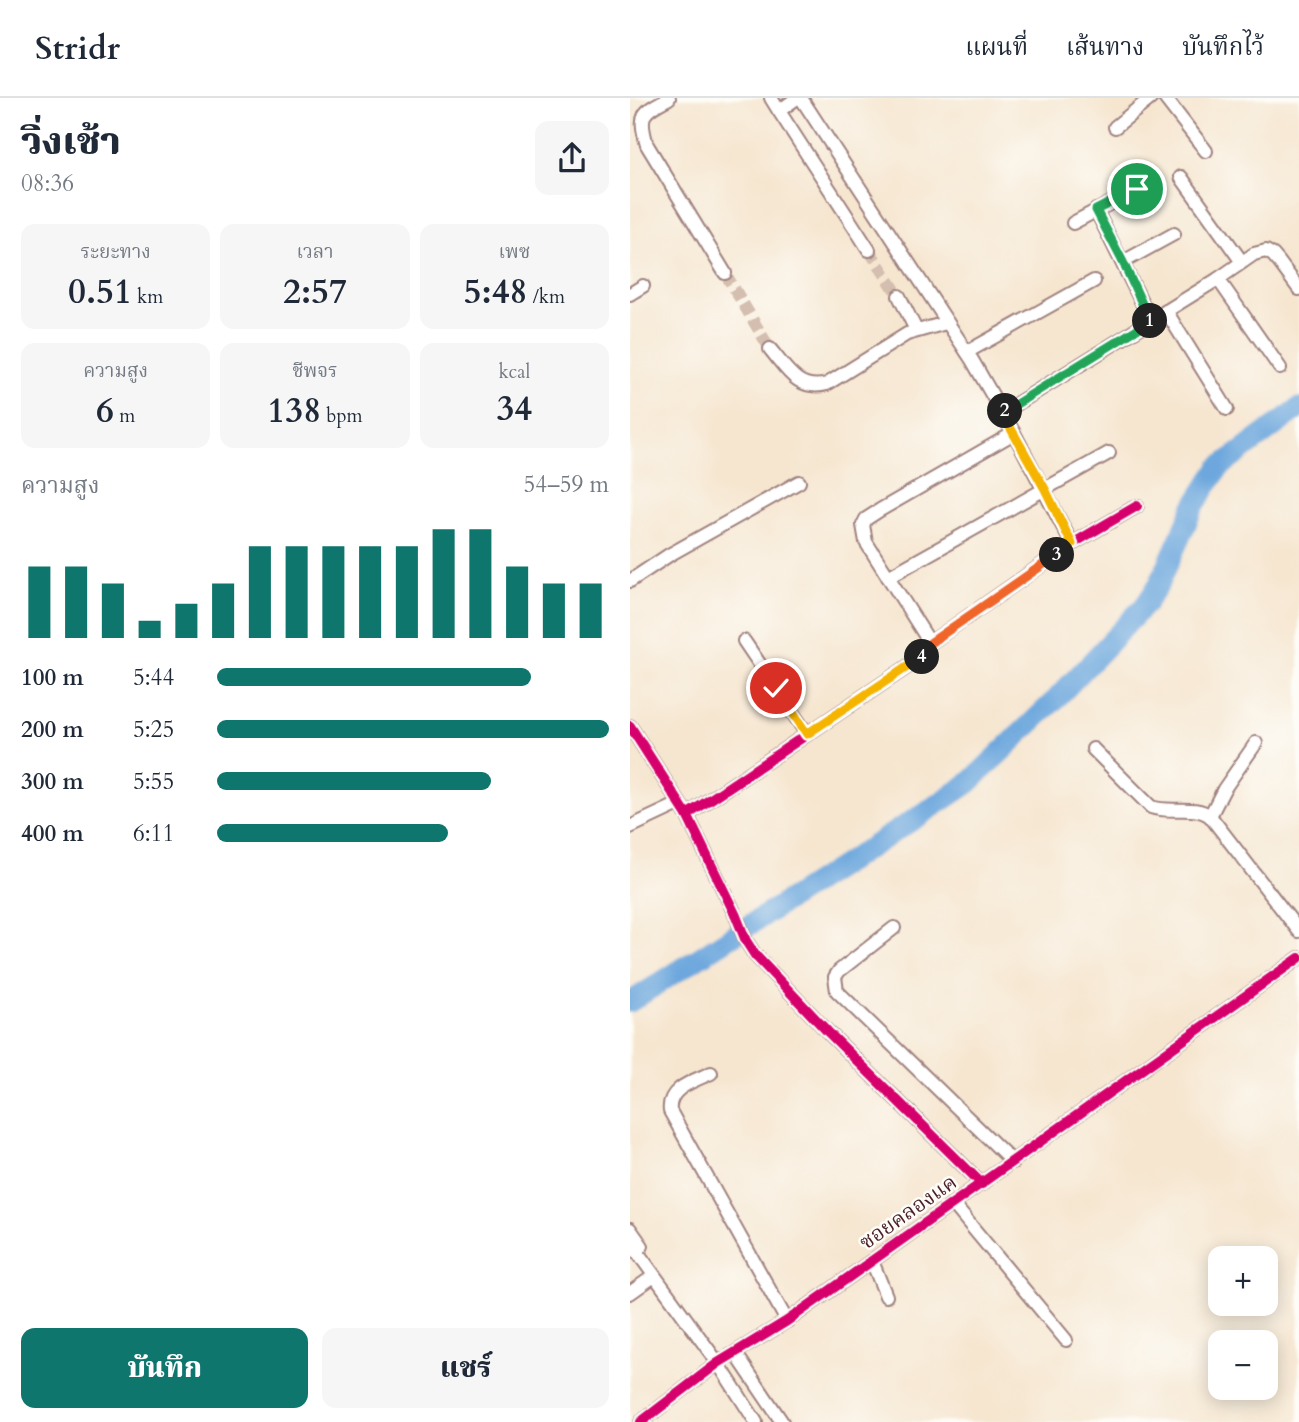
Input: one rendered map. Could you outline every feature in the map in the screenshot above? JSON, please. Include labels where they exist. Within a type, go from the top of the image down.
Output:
[{"type":"street","points":[[668,98],[647,110],[643,119],[647,145],[725,273]]},
{"type":"street","points":[[771,98],[869,250]]},
{"type":"street","points":[[779,111],[799,98],[967,352],[1045,489],[1072,544]]},
{"type":"street","points":[[1115,127],[1152,98]]},
{"type":"street","points":[[1165,98],[1206,151]]},
{"type":"street","points":[[1181,177],[1242,262]]},
{"type":"street","points":[[1073,223],[1137,189]]},
{"type":"street","points":[[1096,210],[1151,321]]},
{"type":"street","points":[[1123,262],[1174,234]]},
{"type":"street","points":[[1002,413],[1254,254],[1266,251],[1273,256],[1299,289]]},
{"type":"street","points":[[1218,279],[1280,368]]},
{"type":"street","points":[[967,352],[1094,281]]},
{"type":"street","points":[[630,293],[643,286]]},
{"type":"street","points":[[899,296],[916,330]]},
{"type":"street","points":[[1166,311],[1227,409]]},
{"type":"street","points":[[770,349],[795,379],[816,387],[827,384],[892,342],[916,330],[946,323]]},
{"type":"street","points":[[930,643],[866,542],[863,525],[866,519],[1014,433]]},
{"type":"street","points":[[888,577],[1109,453]]},
{"type":"street","points":[[630,581],[669,555],[799,482]]},
{"type":"street","points":[[630,827],[683,809],[807,734],[917,660],[930,643],[1072,544],[1137,506]]},
{"type":"street","points":[[744,641],[807,734]]},
{"type":"street","points":[[630,726],[683,809],[746,941],[762,963],[982,1184]]},
{"type":"street","points":[[1210,816],[1224,789],[1256,744]]},
{"type":"street","points":[[1093,749],[1151,807],[1160,810],[1200,811],[1210,816],[1299,931]]},
{"type":"street","points":[[894,929],[839,971],[835,977],[838,991],[1013,1162]]},
{"type":"street","name":"ซอยคลองแค","points":[[641,1422],[718,1363],[787,1321],[1299,958]]},
{"type":"street","points":[[711,1073],[674,1093],[669,1102],[670,1111],[787,1321]]},
{"type":"street","points":[[953,1204],[1066,1340]]},
{"type":"street","points":[[630,1229],[697,1322],[706,1346]]},
{"type":"street","points":[[630,1242],[718,1363],[756,1422]]},
{"type":"street","points":[[872,1261],[886,1296]]},
{"type":"street","points":[[630,1293],[654,1276]]},
{"type":"street","points":[[736,1354],[782,1422]]},
{"type":"waterway","points":[[630,1002],[969,783],[1056,699],[1145,605],[1159,584],[1194,506],[1219,468],[1299,408]]},
{"type":"tunnel","points":[[869,250],[899,296]]},
{"type":"tunnel","points":[[725,273],[770,349]]},
{"type":"cycle path","points":[[687,815],[922,657],[930,643],[1072,544],[1137,506]]},
{"type":"cycle path","points":[[630,726],[687,815],[755,955],[828,1032],[982,1184]]},
{"type":"cycle path","points":[[641,1422],[718,1363],[787,1321],[1299,958]]},
{"type":"route","points":[[776,688],[807,734],[922,657],[930,643],[1072,544],[1045,489],[1002,413],[1151,321],[1096,210],[1137,189]]}]
